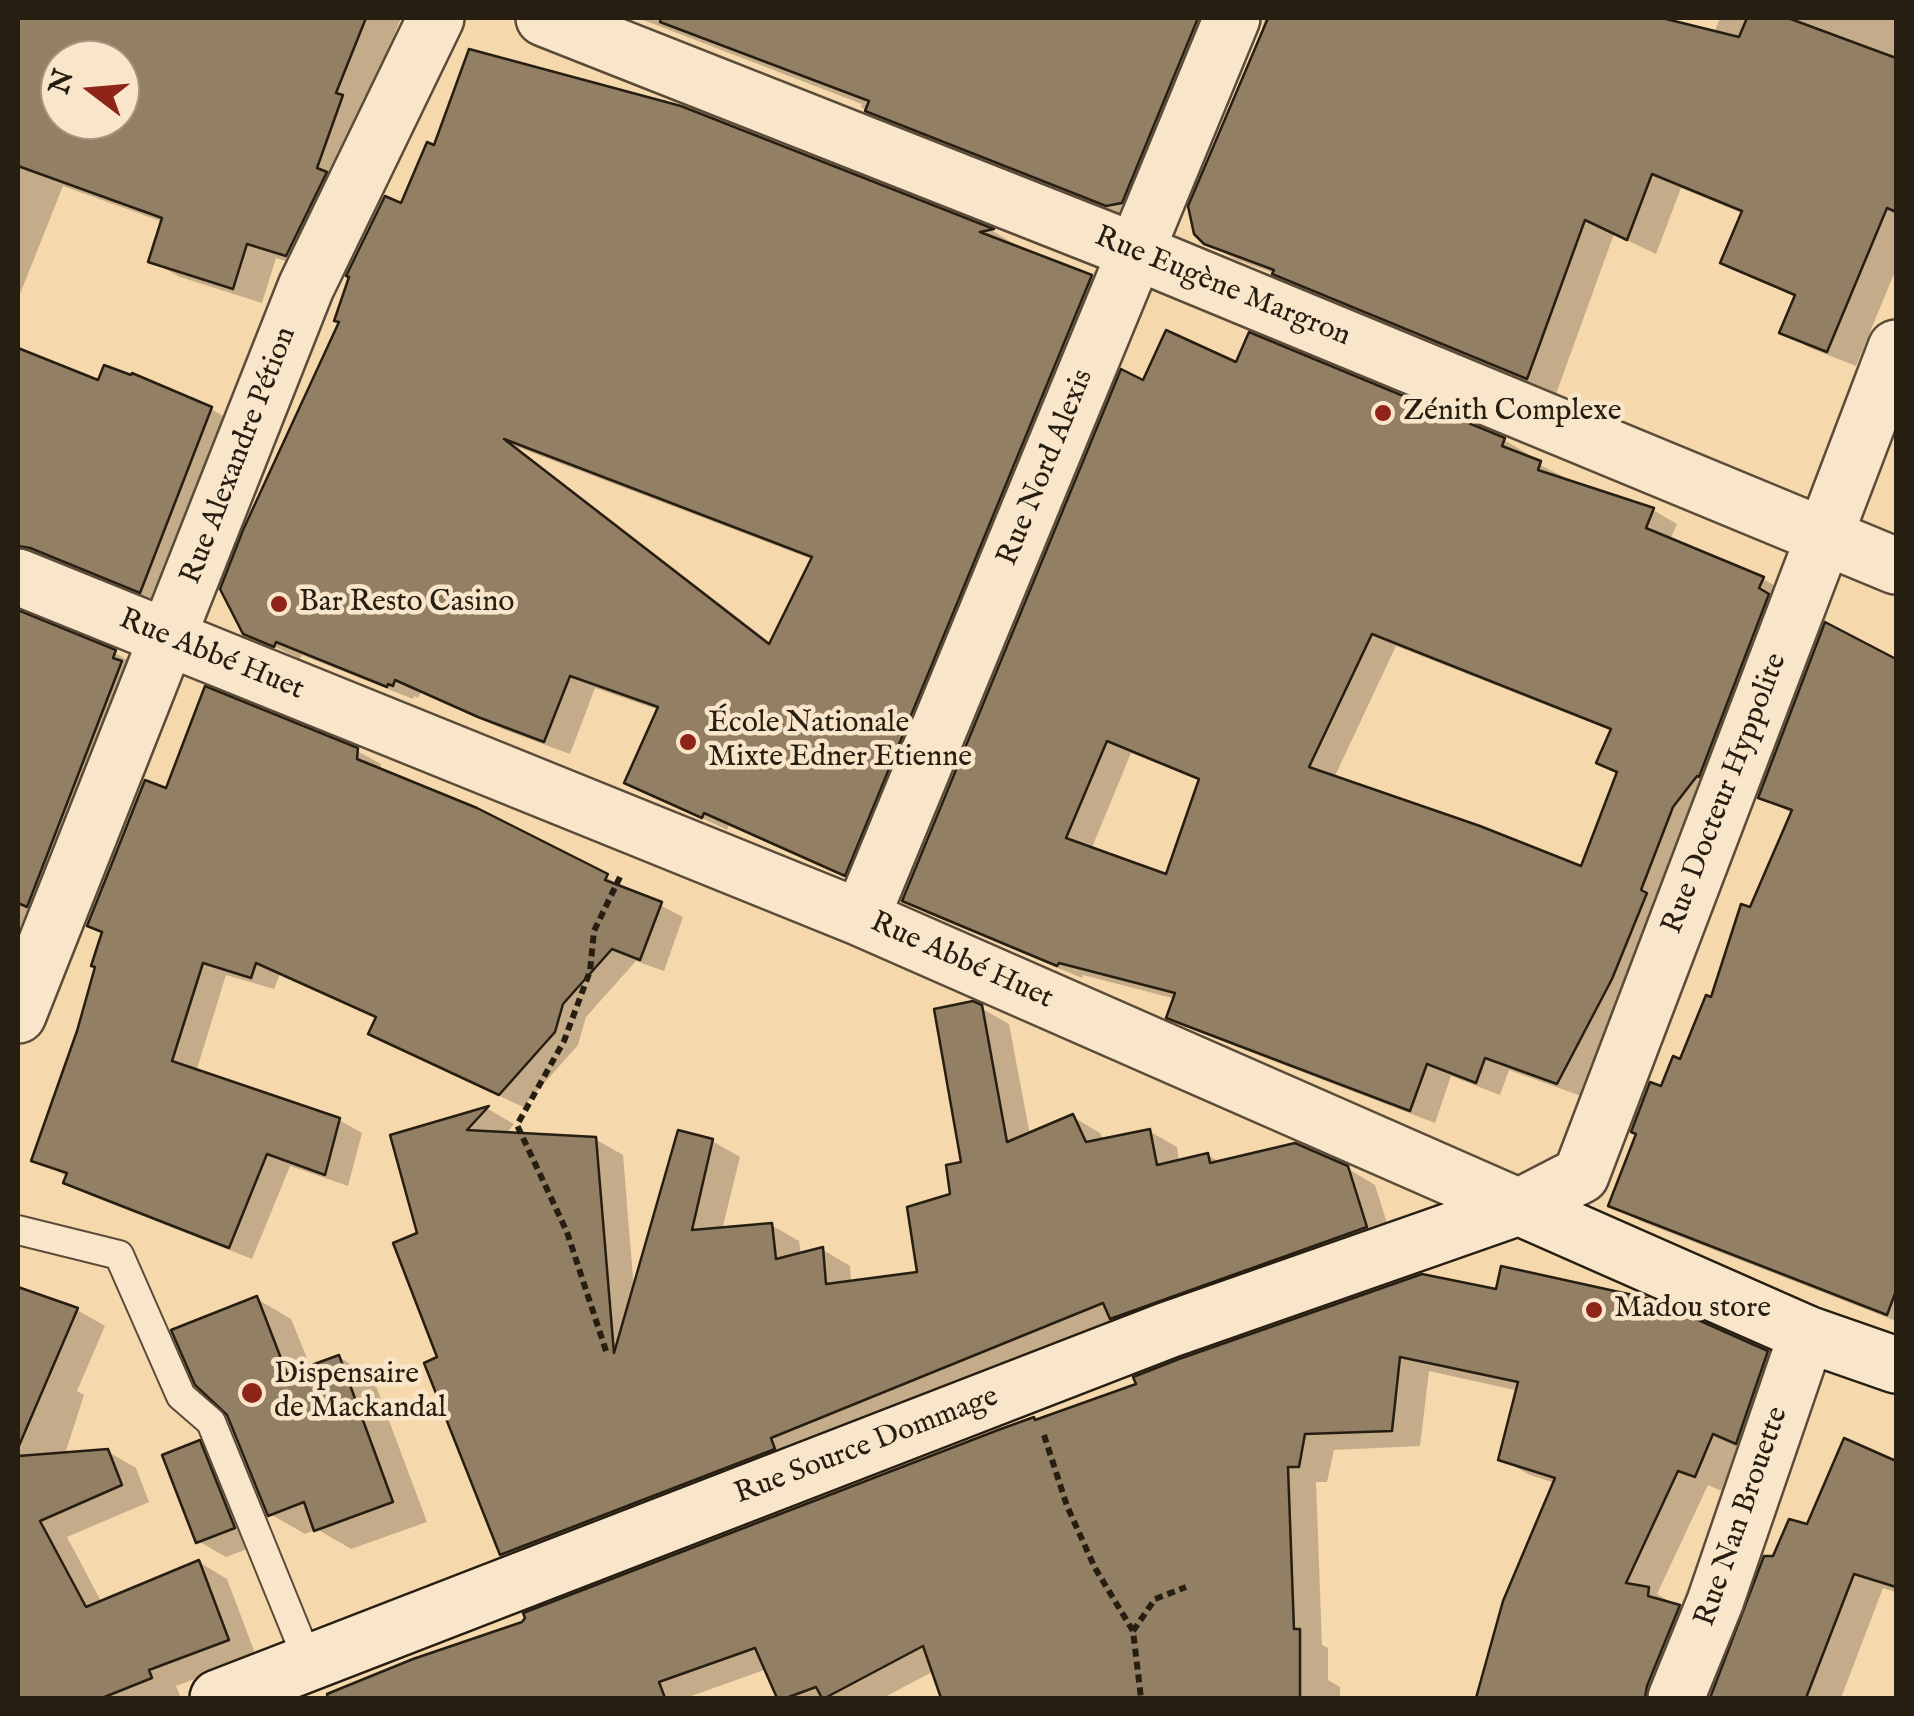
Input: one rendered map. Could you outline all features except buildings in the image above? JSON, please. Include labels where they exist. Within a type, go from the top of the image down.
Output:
[{"type":"street","name":"Rue Alexandre Pétion","points":[[18,1015],[306,287],[436,18]]},
{"type":"street","name":"Rue Eugène Margron","points":[[544,18],[1137,252],[1896,566]]},
{"type":"street","name":"Rue Nord Alexis","points":[[861,918],[1232,18]]},
{"type":"street","name":"Rue Docteur Hyppolite","points":[[1519,1206],[1581,1174],[1896,348]]},
{"type":"street","name":"Rue Abbé Huet","points":[[18,577],[861,918],[1807,1334],[1896,1365]]},
{"type":"street","name":"Rue Source Dommage","points":[[218,1698],[1168,1330],[1519,1206]]},
{"type":"street","name":"Rue Nan Brouette","points":[[1676,1698],[1715,1602],[1807,1334]]},
{"type":"lane","points":[[18,1230],[120,1254],[180,1396],[211,1422],[309,1663]]},
{"type":"path","points":[[606,1351],[567,1232],[517,1125],[564,1041],[590,971],[594,932],[642,830]]},
{"type":"path","points":[[1028,1384],[1067,1506],[1095,1568],[1133,1631],[1141,1698]]},
{"type":"path","points":[[1133,1631],[1156,1599],[1186,1587]]},
{"type":"place","name":"Zénith Complexe","points":[[1383,413]]},
{"type":"place","name":"Bar Resto Casino","points":[[279,604]]},
{"type":"place","name":"École Nationale Mixte Edner Etienne","points":[[688,742]]},
{"type":"place","name":"Madou store","points":[[1594,1310]]},
{"type":"place","name":"Dispensaire de Mackandal","points":[[252,1393]]}]
